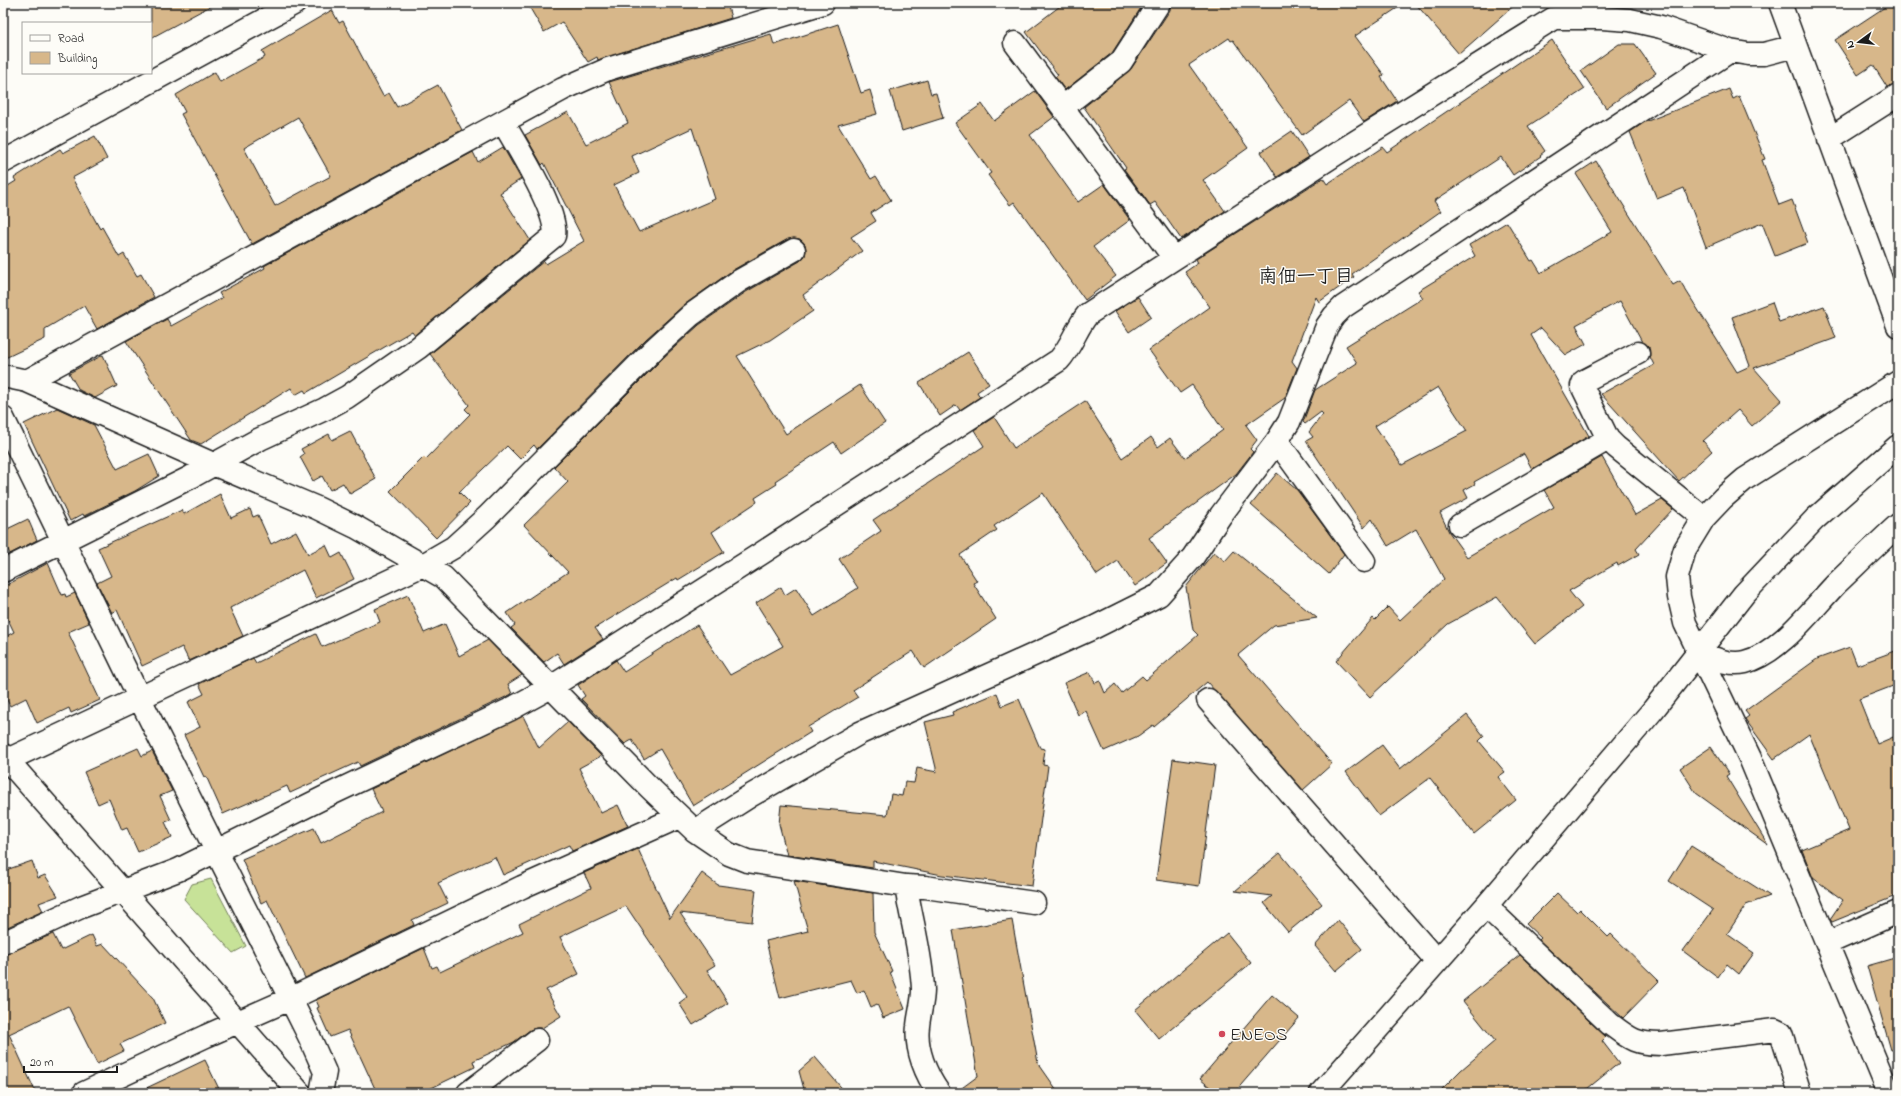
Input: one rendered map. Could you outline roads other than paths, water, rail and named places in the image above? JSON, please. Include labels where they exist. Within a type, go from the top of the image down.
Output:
[{"type":"street","points":[[3,162],[295,3]]},
{"type":"street","points":[[27,381],[564,89],[608,69],[823,3]]},
{"type":"street","points":[[1063,107],[1121,62],[1159,3]]},
{"type":"street","points":[[1780,3],[1898,326]]},
{"type":"street","points":[[3,943],[81,907],[166,875],[331,794],[464,732],[551,687],[775,545],[1059,360],[1066,352],[1080,324],[1088,314],[1554,18],[1602,18],[1630,20],[1661,27],[1730,51],[1748,54],[1764,54],[1795,46]]},
{"type":"street","points":[[1015,43],[1174,258]]},
{"type":"street","points":[[695,831],[750,796],[860,733],[1121,615],[1159,595],[1193,557],[1221,515],[1277,441],[1289,422],[1327,326],[1342,307],[1730,51]]},
{"type":"street","points":[[1829,139],[1898,95]]},
{"type":"street","points":[[3,571],[260,439],[325,409],[366,386],[448,324],[554,236],[556,229],[545,200],[503,122]]},
{"type":"street","points":[[300,1093],[4,759],[140,699],[423,565],[454,547],[487,517],[655,348],[691,315],[739,281],[794,250]]},
{"type":"street","points":[[1638,353],[1584,381],[1582,386],[1608,439],[1632,461],[1704,518]]},
{"type":"street","points":[[3,376],[27,381],[213,464],[317,508],[443,577],[679,817],[695,831],[729,854],[747,861],[906,886],[926,887],[1034,903]]},
{"type":"street","points":[[1889,1093],[1750,758],[1685,623],[1679,597],[1677,577],[1685,549],[1704,518],[1723,498],[1745,479],[1898,382]]},
{"type":"street","points":[[3,418],[62,542],[325,1072],[321,1093]]},
{"type":"street","points":[[1460,525],[1608,439]]},
{"type":"street","points":[[1277,441],[1364,561]]},
{"type":"street","points":[[1321,1093],[1486,906],[1653,710],[1744,594],[1784,550],[1815,520],[1898,446]]},
{"type":"street","points":[[1698,652],[1721,662],[1744,662],[1760,656],[1773,648],[1836,584],[1898,525]]},
{"type":"street","points":[[1208,700],[1437,961]]},
{"type":"street","points":[[84,1093],[206,1036],[239,1023],[522,887],[679,817]]},
{"type":"street","points":[[906,886],[923,990],[917,1027],[918,1040],[928,1075],[939,1093]]},
{"type":"street","points":[[1486,906],[1610,1024],[1628,1038],[1642,1044],[1661,1044],[1774,1030],[1781,1033],[1800,1093]]},
{"type":"street","points":[[1828,943],[1898,912]]},
{"type":"street","points":[[468,1093],[537,1040]]},
{"type":"place","name":"ENEOS","points":[[1222,1034]]},
{"type":"district","name":"南佃一丁目","points":[[1306,275]]}]
